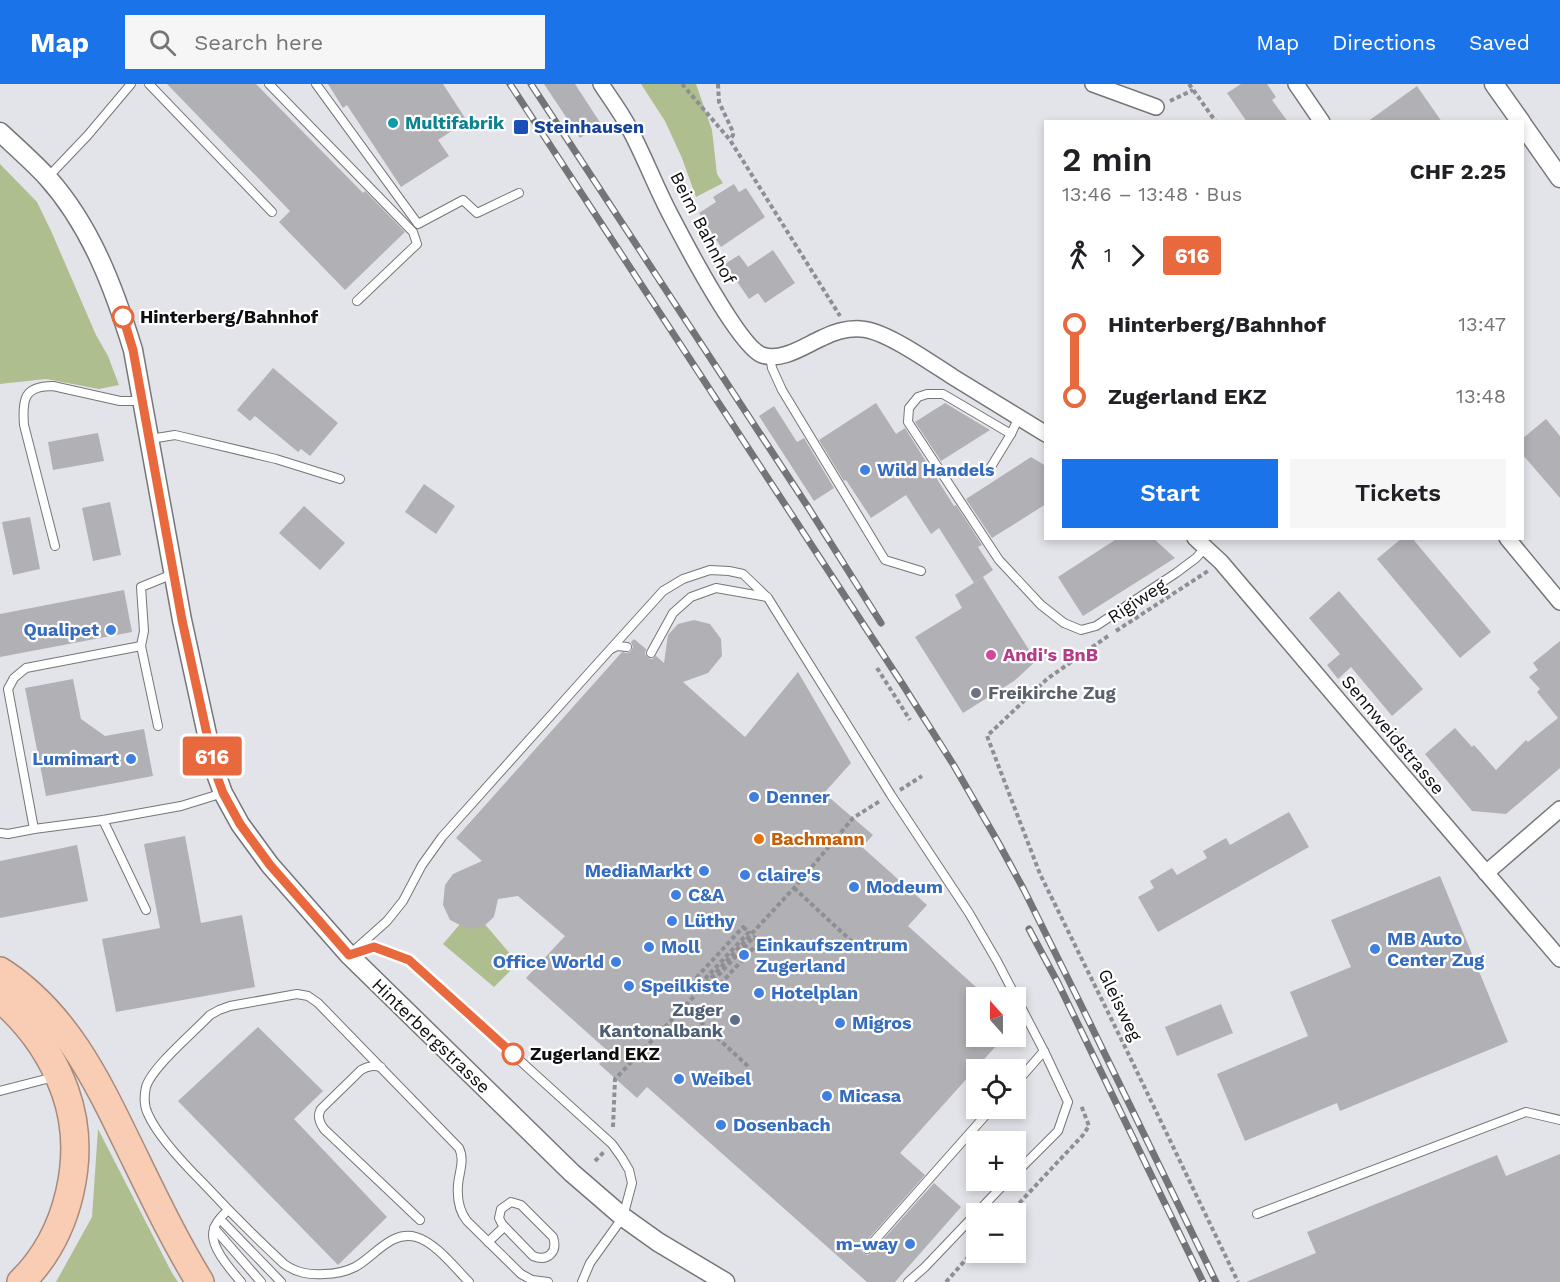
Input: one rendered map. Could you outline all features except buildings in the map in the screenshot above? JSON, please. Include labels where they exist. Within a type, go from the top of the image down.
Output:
[{"type":"highway","points":[[0,970],[24,988],[58,1022],[82,1055],[113,1112],[179,1247],[200,1282]]},
{"type":"highway","points":[[0,998],[24,1022],[44,1048],[66,1093],[73,1126],[74,1154],[68,1200],[57,1231],[42,1257],[21,1282]]},
{"type":"street","name":"Beim Bahnhof","points":[[601,84],[627,124],[648,163],[670,214],[725,312],[752,348],[762,355],[770,356]]},
{"type":"street","points":[[1093,84],[1156,107]]},
{"type":"street","points":[[1296,84],[1321,120]]},
{"type":"street","points":[[1494,84],[1520,120]]},
{"type":"street","points":[[1524,126],[1560,178]]},
{"type":"street","name":"Hinterbergstrasse","points":[[0,132],[47,178],[66,201],[96,249],[107,273],[133,350],[182,620],[215,771],[223,793],[240,824],[270,865],[349,955],[572,1173],[623,1217],[658,1242],[725,1282]]},
{"type":"street","points":[[770,356],[795,351],[844,329],[863,329],[882,335],[909,349],[1044,433]]},
{"type":"street","points":[[1509,540],[1560,602]]},
{"type":"street","name":"Sennweidstrasse","points":[[1200,543],[1221,562],[1560,958]]},
{"type":"street","points":[[1486,873],[1560,810]]},
{"type":"lane","points":[[47,178],[88,135],[131,84]]},
{"type":"lane","points":[[149,84],[272,212]]},
{"type":"lane","points":[[270,84],[413,232],[417,244],[357,301]]},
{"type":"lane","points":[[316,84],[418,224],[463,200],[477,213],[519,193]]},
{"type":"lane","points":[[770,356],[772,369],[782,390],[885,560],[921,571]]},
{"type":"lane","points":[[56,546],[24,425],[23,409],[26,396],[33,389],[53,386],[120,401],[143,401]]},
{"type":"lane","points":[[1011,434],[943,394],[927,394],[918,397],[909,408],[908,422],[999,560],[1041,605],[1064,623],[1081,630],[1096,626],[1196,558],[1200,543]]},
{"type":"lane","points":[[989,470],[1019,417]]},
{"type":"lane","points":[[150,439],[175,435],[276,459],[340,479]]},
{"type":"lane","points":[[349,955],[387,921],[403,902],[422,865],[442,837],[663,591],[682,579],[710,570],[742,574],[768,598],[891,795],[969,913],[1044,1051],[1068,1102],[1058,1131],[1026,1163]]},
{"type":"lane","points":[[158,726],[141,646],[144,631],[141,587],[174,574]]},
{"type":"lane","points":[[651,653],[673,613],[691,597],[716,588],[768,598]]},
{"type":"lane","points":[[34,828],[8,688],[14,678],[26,668],[141,646]]},
{"type":"lane","points":[[607,652],[617,646],[627,647]]},
{"type":"lane","points":[[0,833],[8,834],[34,828],[103,820],[181,806],[223,793]]},
{"type":"lane","points":[[103,820],[146,910]]},
{"type":"lane","points":[[349,955],[374,947],[409,960],[612,1144],[622,1158],[632,1176],[623,1217],[585,1270],[582,1282]]},
{"type":"lane","points":[[469,1282],[438,1250],[416,1237],[408,1236],[397,1238],[362,1263],[333,1274],[302,1273],[284,1264],[228,1210],[181,1160],[156,1128],[148,1114],[145,1100],[146,1085],[154,1072],[210,1015],[219,1010],[297,994],[308,996],[318,1003],[381,1066],[459,1148],[463,1158],[458,1186],[460,1209],[467,1221],[527,1278],[548,1282]]},
{"type":"lane","points":[[1026,1072],[1044,1051]]},
{"type":"lane","points":[[381,1066],[368,1066],[361,1070],[321,1108],[318,1119],[324,1129],[420,1220]]},
{"type":"lane","points":[[0,1091],[58,1076]]},
{"type":"lane","points":[[1257,1214],[1526,1112],[1560,1120]]},
{"type":"lane","points":[[867,1249],[982,1119]]},
{"type":"lane","points":[[908,1282],[998,1191]]},
{"type":"lane","points":[[511,1202],[518,1203],[551,1234],[555,1244],[554,1251],[548,1257],[540,1259],[533,1256],[504,1227],[499,1218],[501,1209],[511,1202]]},
{"type":"lane","points":[[228,1210],[214,1228],[214,1241],[223,1260],[241,1282]]},
{"type":"lane","points":[[220,1219],[281,1282]]},
{"type":"lane","points":[[488,1242],[504,1227]]},
{"type":"lane","points":[[214,1228],[261,1282]]},
{"type":"lane","points":[[917,1282],[925,1267]]},
{"type":"path","points":[[682,84],[730,140],[831,299],[841,316],[844,329]]},
{"type":"path","points":[[718,84],[719,102],[733,132],[730,140]]},
{"type":"path","points":[[1189,84],[1215,120]]},
{"type":"path","points":[[1156,107],[1193,90]]},
{"type":"path","name":"Rigiweg","points":[[987,736],[1047,679],[1221,562]]},
{"type":"path","points":[[877,668],[910,720]]},
{"type":"path","name":"Gleisweg","points":[[987,736],[1040,874],[1238,1282]]},
{"type":"path","points":[[903,788],[922,776]]},
{"type":"path","points":[[615,1078],[794,888],[853,818]]},
{"type":"path","points":[[794,888],[860,949]]},
{"type":"path","points":[[743,927],[748,932],[702,982],[697,977],[743,927]]},
{"type":"path","points":[[754,937],[759,942],[713,992],[708,986],[754,937]]},
{"type":"path","points":[[684,1007],[750,1068]]},
{"type":"path","points":[[946,1282],[966,1259]]},
{"type":"green space","points":[[641,84],[696,84],[712,130],[717,174],[723,183],[696,197],[665,121]]},
{"type":"green space","points":[[0,164],[37,202],[96,335],[108,356],[119,385],[99,389],[46,379],[0,384]]},
{"type":"green space","points":[[483,922],[518,963],[494,987],[443,944],[460,924]]},
{"type":"green space","points":[[98,1129],[178,1282],[56,1282],[92,1217]]},
{"type":"railway","points":[[510,84],[953,764],[1024,890],[1216,1282]]},
{"type":"railway","points":[[531,84],[808,507],[881,623]]},
{"type":"railway","points":[[1029,929],[1058,983],[1203,1282]]},
{"type":"bus line","name":"616","points":[[123,317],[133,350],[182,620],[215,771],[223,793],[240,824],[270,865],[349,955],[374,947],[409,960],[513,1054]]},
{"type":"place","name":"Multifabrik","points":[[393,123]]},
{"type":"place","name":"Steinhausen","points":[[521,127]]},
{"type":"place","name":"Hinterberg/Bahnhof","points":[[123,317]]},
{"type":"place","name":"Wild Handels","points":[[865,470]]},
{"type":"place","name":"Qualipet","points":[[111,630]]},
{"type":"place","name":"Andi's BnB","points":[[991,655]]},
{"type":"place","name":"Freikirche Zug","points":[[976,693]]},
{"type":"place","name":"Lumimart","points":[[131,759]]},
{"type":"place","name":"Denner","points":[[754,797]]},
{"type":"place","name":"Bachmann","points":[[759,839]]},
{"type":"place","name":"MediaMarkt","points":[[704,871]]},
{"type":"place","name":"claire's","points":[[745,875]]},
{"type":"place","name":"Modeum","points":[[854,887]]},
{"type":"place","name":"C&A","points":[[676,895]]},
{"type":"place","name":"Lüthy","points":[[672,921]]},
{"type":"place","name":"Moll","points":[[649,947]]},
{"type":"place","name":"MB Auto Center Zug","points":[[1375,949]]},
{"type":"place","name":"Einkaufszentrum Zugerland","points":[[744,955]]},
{"type":"place","name":"Office World","points":[[616,962]]},
{"type":"place","name":"Speilkiste","points":[[629,986]]},
{"type":"place","name":"Hotelplan","points":[[759,993]]},
{"type":"place","name":"Zuger Kantonalbank","points":[[735,1020]]},
{"type":"place","name":"Migros","points":[[840,1023]]},
{"type":"place","name":"Zugerland EKZ","points":[[513,1054]]},
{"type":"place","name":"Weibel","points":[[679,1079]]},
{"type":"place","name":"Micasa","points":[[827,1096]]},
{"type":"place","name":"Dosenbach","points":[[721,1125]]},
{"type":"place","name":"m-way","points":[[910,1244]]}]
